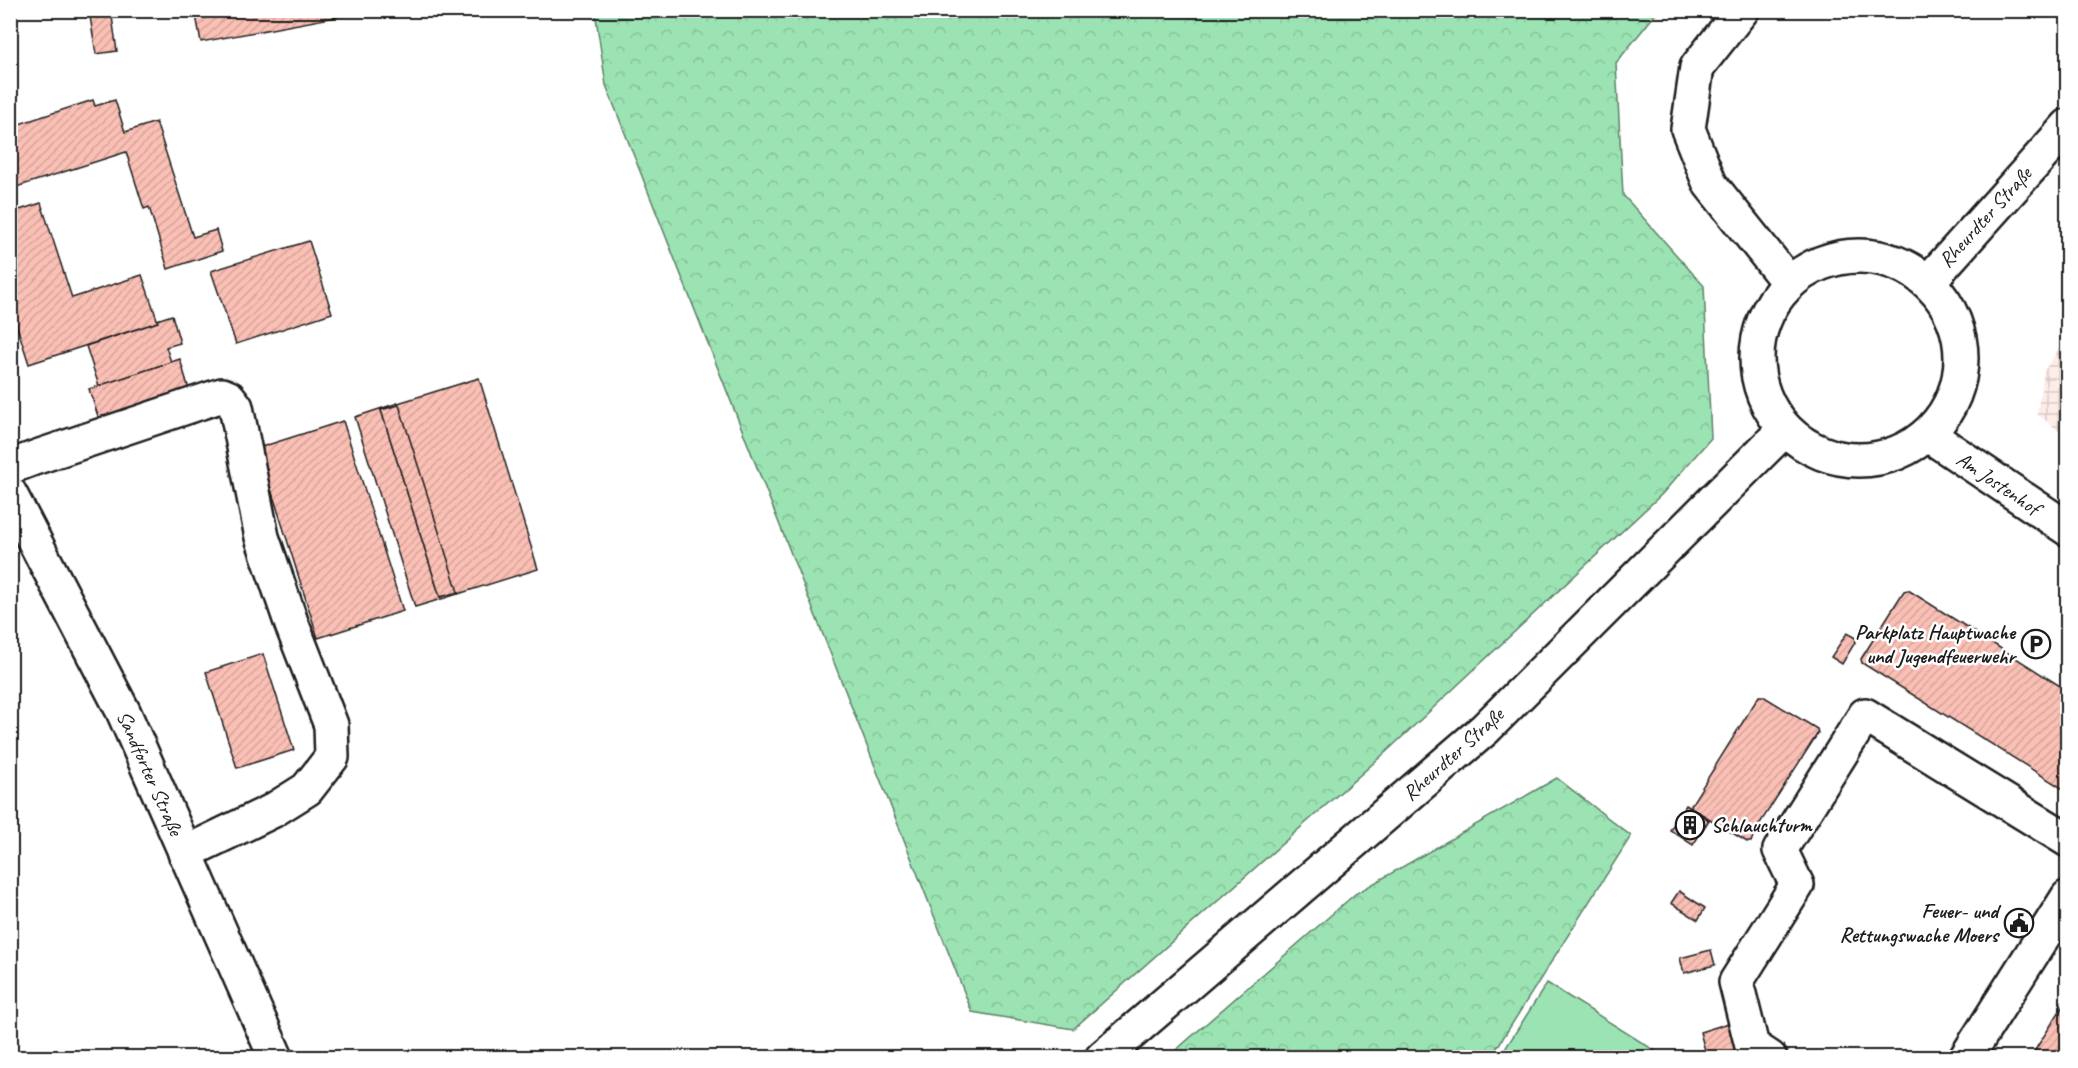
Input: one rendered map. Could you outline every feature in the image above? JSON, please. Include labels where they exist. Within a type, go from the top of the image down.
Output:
[{"type":"main road","points":[[1742,10],[1697,67],[1688,129],[1710,184],[1789,283]]},
{"type":"main road","name":"Rheurdter Straße","points":[[1928,282],[2067,126]]},
{"type":"main road","points":[[1873,256],[1902,265],[1928,282],[1947,306],[1958,335],[1960,366],[1953,396],[1930,436],[1879,458],[1845,459],[1812,449],[1785,429],[1766,402],[1757,371],[1757,350],[1758,339],[1768,309],[1789,283],[1814,266],[1843,257],[1873,256]]},
{"type":"main road","points":[[10,467],[222,395],[229,398],[236,406],[262,537],[292,625],[331,725],[332,757],[307,789],[272,811],[185,853]]},
{"type":"main road","name":"Rheurdter Straße","points":[[1102,1058],[1485,729],[1785,429]]},
{"type":"main road","name":"Am Jostenhof","points":[[1930,436],[2067,529]]},
{"type":"main road","name":"Sandforter Straße","points":[[10,494],[123,711],[276,1058]]},
{"type":"main road","points":[[1770,1058],[1752,1046],[1736,982],[1797,885],[1780,850],[1865,715],[2067,840]]},
{"type":"main road","points":[[1966,1058],[2067,897]]},
{"type":"shaded area","points":[[2067,336],[2067,437],[2037,414],[2044,371]]},
{"type":"green space","points":[[595,11],[1658,11],[1616,63],[1623,195],[1704,286],[1711,438],[1662,494],[1386,752],[1073,1029],[972,1012],[606,85]]},
{"type":"green space","points":[[1557,778],[1631,836],[1491,1057],[1168,1057],[1355,894]]},
{"type":"green space","points":[[1547,983],[1665,1057],[1500,1057]]},
{"type":"building","points":[[89,10],[111,10],[117,51],[96,54]]},
{"type":"building","points":[[195,10],[358,10],[358,13],[201,42]]},
{"type":"building","points":[[93,100],[95,106],[115,100],[125,132],[156,122],[193,237],[216,230],[222,251],[168,269],[149,207],[144,209],[126,152],[10,189],[10,127]]},
{"type":"building","points":[[41,203],[72,298],[142,275],[158,322],[29,364],[10,305],[10,213]]},
{"type":"building","points":[[309,241],[332,313],[236,344],[211,271]]},
{"type":"building","points":[[172,315],[180,343],[166,347],[171,362],[99,386],[86,346],[158,322],[157,320]]},
{"type":"building","points":[[180,359],[190,393],[100,422],[89,389]]},
{"type":"building","points":[[479,378],[538,569],[458,594],[398,403]]},
{"type":"building","points":[[398,403],[399,405],[381,410],[440,597],[458,592],[458,594],[415,607],[355,417]]},
{"type":"building","points":[[399,405],[458,592],[440,597],[381,410]]},
{"type":"building","points":[[343,421],[403,611],[318,638],[258,448]]},
{"type":"building","points":[[1908,590],[2068,691],[2068,792],[1862,663],[1861,659],[1904,591]]},
{"type":"building","points":[[1847,633],[1857,639],[1842,664],[1831,657]]},
{"type":"building","points":[[263,654],[294,750],[237,768],[206,672]]},
{"type":"building","points":[[1759,696],[1763,696],[1817,729],[1818,733],[1755,831],[1751,842],[1747,842],[1692,808],[1691,805]]},
{"type":"building","name":"Schlauchturm","points":[[1686,805],[1709,820],[1693,845],[1670,830]]},
{"type":"building","points":[[1679,891],[1705,908],[1698,920],[1671,903]]},
{"type":"building","points":[[1711,950],[1715,965],[1684,973],[1680,958]]},
{"type":"building","points":[[2068,998],[2068,1058],[2030,1058]]},
{"type":"building","points":[[1729,1023],[1738,1054],[1725,1058],[1707,1058],[1700,1032]]},
{"type":"place","name":"Parkplatz Hauptwache und Jugendfeuerwehr","points":[[2036,644]]},
{"type":"place","name":"Schlauchturm","points":[[1690,825]]},
{"type":"place","name":"Feuer- und Rettungswache Moers","points":[[2019,923]]}]
